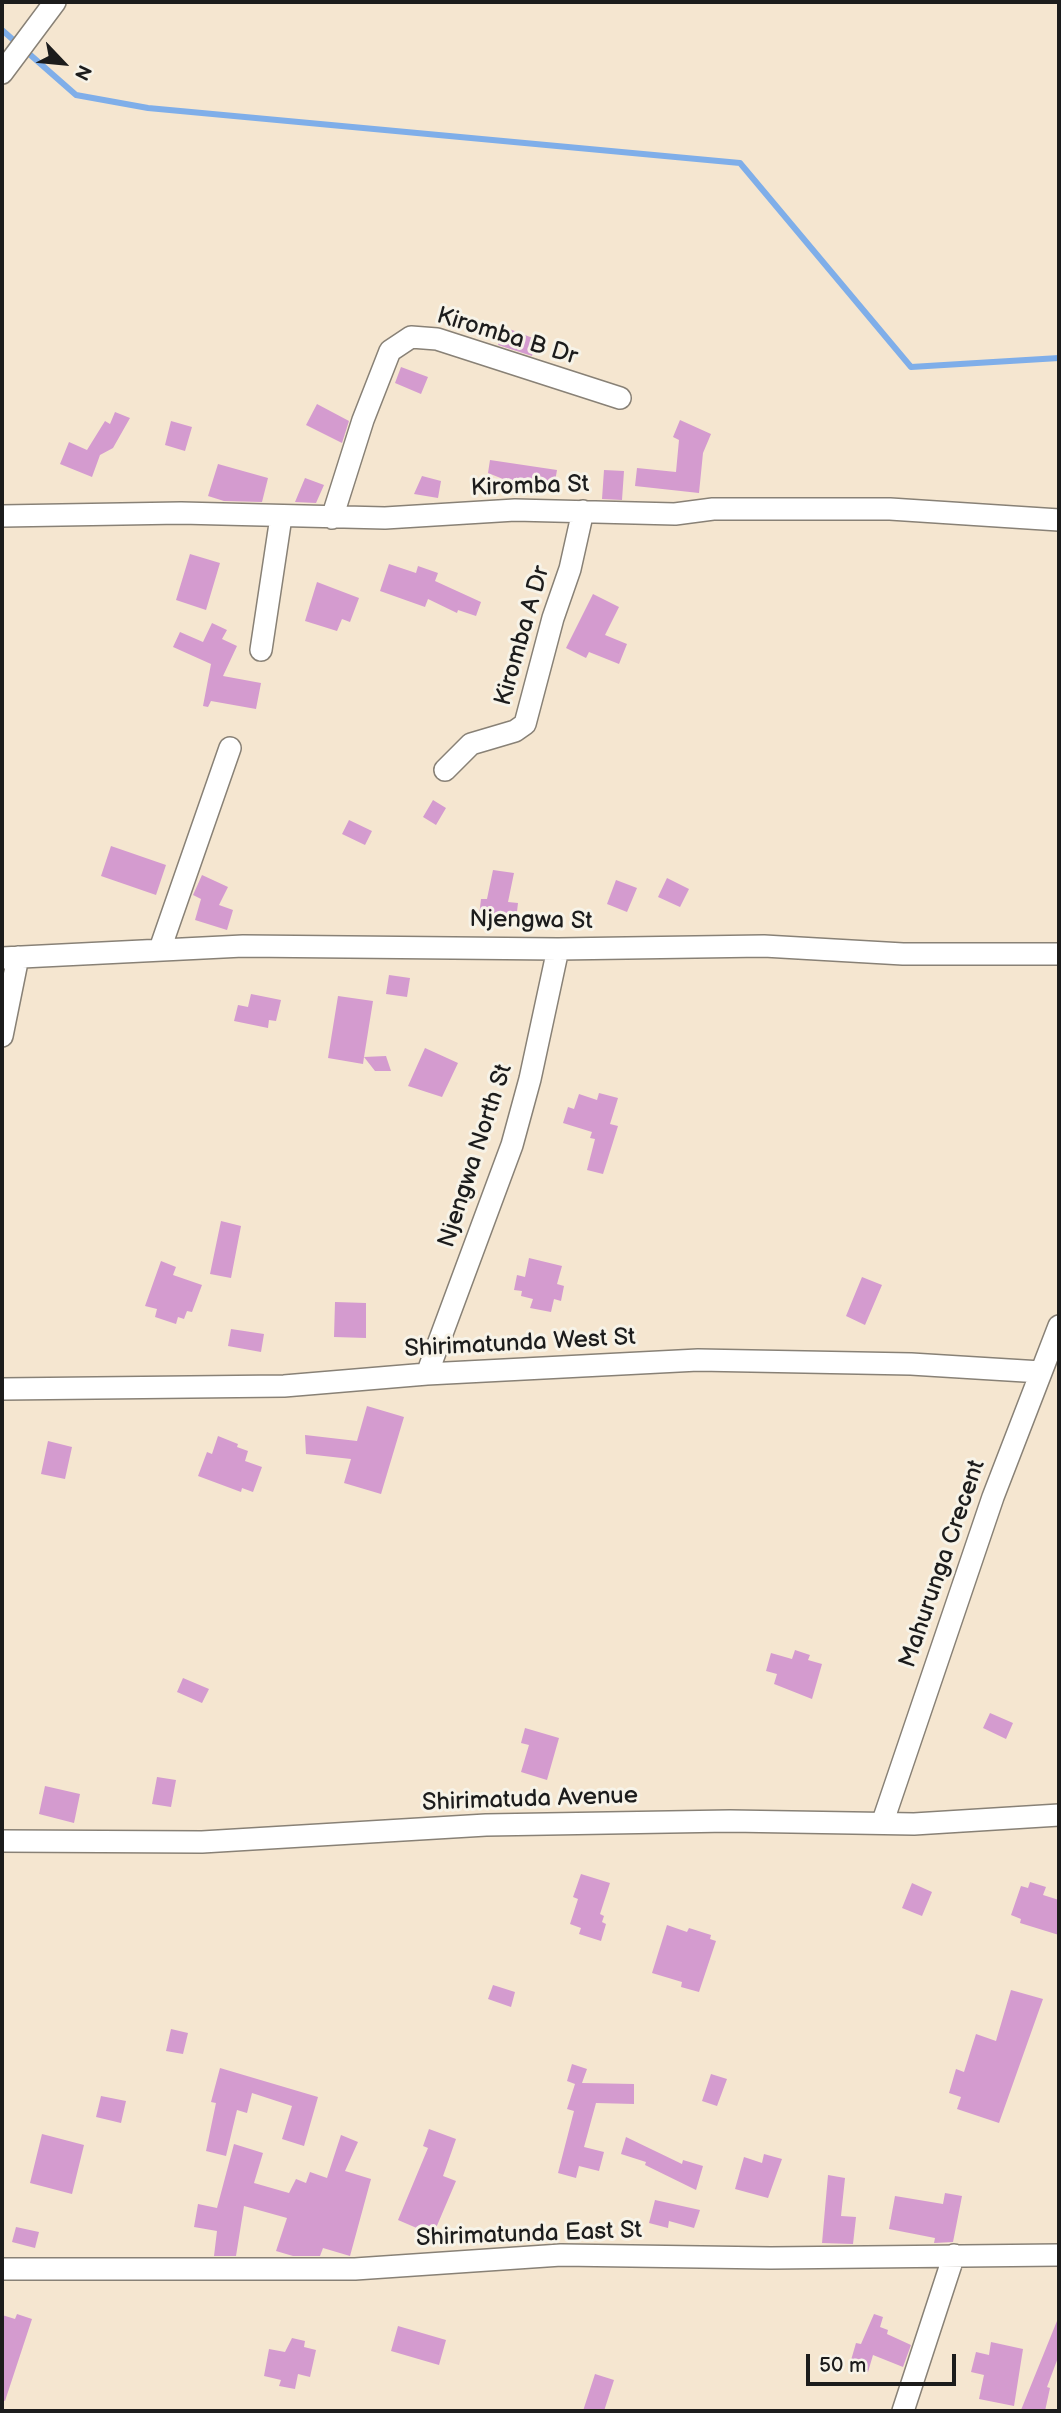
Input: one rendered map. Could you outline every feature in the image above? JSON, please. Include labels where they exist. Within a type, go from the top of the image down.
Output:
[{"type":"street","points":[[2,73],[55,2]]},
{"type":"street","name":"Kiromba B Dr","points":[[332,518],[363,419],[390,351],[411,337],[437,339],[620,398]]},
{"type":"street","name":"Kiromba St","points":[[2,516],[181,513],[332,518],[445,516],[515,510],[675,514],[713,509],[890,509],[1059,520]]},
{"type":"street","name":"Kiromba A Dr","points":[[445,770],[471,744],[515,731],[525,724],[553,618],[570,569],[583,511]]},
{"type":"street","points":[[261,650],[281,517]]},
{"type":"street","points":[[160,949],[230,748]]},
{"type":"street","name":"Njengwa St","points":[[10,957],[160,949],[364,946],[558,949],[764,946],[903,954],[1059,954]]},
{"type":"street","name":"Njengwa North St","points":[[426,1374],[512,1145],[530,1079],[558,949]]},
{"type":"street","points":[[2,1036],[10,957]]},
{"type":"street","name":"Mahurunga Crecent","points":[[883,1821],[958,1593],[1046,1375],[1059,1326]]},
{"type":"street","name":"Shirimatunda West St","points":[[2,1389],[284,1386],[426,1374],[698,1360],[911,1364],[1046,1375]]},
{"type":"street","name":"Shirimatuda Avenue","points":[[2,1841],[202,1842],[486,1825],[883,1821],[914,1824],[1059,1815]]},
{"type":"street","name":"Shirimatunda East St","points":[[2,2269],[355,2269],[561,2255],[771,2258],[1059,2255]]},
{"type":"street","points":[[903,2411],[954,2255]]},
{"type":"building","points":[[504,327],[538,340],[532,356],[498,345]]},
{"type":"building","points":[[401,367],[428,377],[421,394],[395,383]]},
{"type":"building","points":[[317,404],[349,421],[342,443],[306,425]]},
{"type":"building","points":[[115,412],[130,418],[113,448],[100,455],[92,477],[60,464],[69,442],[87,450],[105,421],[110,424]]},
{"type":"building","points":[[680,420],[711,434],[703,453],[699,493],[635,486],[637,468],[676,472],[679,440],[673,437]]},
{"type":"building","points":[[171,421],[192,427],[185,451],[165,445]]},
{"type":"building","points":[[490,460],[557,470],[553,493],[502,483],[503,479],[488,473]]},
{"type":"building","points":[[218,464],[268,478],[262,502],[224,501],[208,496]]},
{"type":"building","points":[[604,470],[624,471],[622,500],[602,499]]},
{"type":"building","points":[[422,476],[441,481],[438,498],[414,494]]},
{"type":"building","points":[[305,478],[324,485],[316,503],[295,502]]},
{"type":"building","points":[[190,554],[220,563],[206,610],[176,600]]},
{"type":"building","points":[[389,564],[416,573],[418,566],[438,573],[435,581],[481,602],[476,616],[458,610],[457,613],[428,599],[425,607],[380,591]]},
{"type":"building","points":[[317,582],[359,598],[350,622],[342,619],[337,631],[305,621]]},
{"type":"building","points":[[593,594],[619,607],[605,635],[627,644],[619,664],[589,652],[586,658],[566,648]]},
{"type":"building","points":[[212,623],[227,630],[222,639],[237,646],[223,676],[261,683],[256,709],[211,701],[208,707],[203,706],[211,664],[173,647],[180,632],[203,642]]},
{"type":"building","points":[[433,800],[446,808],[436,825],[423,817]]},
{"type":"building","points":[[349,820],[372,831],[365,845],[342,834]]},
{"type":"building","points":[[111,846],[166,865],[156,895],[101,876]]},
{"type":"building","points":[[493,870],[514,873],[508,902],[518,903],[516,920],[479,916],[481,899],[487,899]]},
{"type":"building","points":[[202,875],[228,887],[219,905],[233,910],[227,930],[195,920],[201,899],[193,895]]},
{"type":"building","points":[[667,878],[689,889],[680,907],[658,897]]},
{"type":"building","points":[[616,880],[637,888],[627,912],[607,904]]},
{"type":"building","points":[[389,975],[410,978],[407,997],[386,994]]},
{"type":"building","points":[[251,994],[281,1000],[276,1021],[269,1020],[268,1028],[234,1021],[238,1005],[248,1007]]},
{"type":"building","points":[[338,996],[373,1001],[363,1064],[328,1058]]},
{"type":"building","points":[[425,1048],[458,1063],[442,1097],[408,1086]]},
{"type":"building","points":[[386,1056],[391,1071],[375,1071],[364,1057]]},
{"type":"building","points":[[599,1093],[618,1098],[610,1124],[618,1126],[603,1174],[587,1170],[595,1139],[590,1138],[592,1132],[563,1123],[568,1107],[574,1109],[579,1094],[597,1100]]},
{"type":"building","points":[[221,1221],[241,1226],[231,1278],[210,1274]]},
{"type":"building","points":[[529,1258],[562,1266],[557,1284],[564,1286],[561,1301],[554,1299],[551,1312],[530,1308],[533,1299],[521,1296],[522,1291],[514,1290],[517,1275],[525,1277]]},
{"type":"building","points":[[161,1261],[176,1267],[173,1275],[202,1285],[192,1312],[187,1311],[184,1319],[178,1317],[176,1324],[155,1317],[157,1309],[145,1306]]},
{"type":"building","points":[[862,1277],[882,1285],[865,1325],[846,1316]]},
{"type":"building","points":[[335,1302],[366,1303],[366,1338],[334,1337]]},
{"type":"building","points":[[231,1329],[264,1334],[261,1352],[228,1346]]},
{"type":"building","points":[[367,1406],[404,1417],[381,1494],[344,1483],[351,1459],[306,1454],[305,1435],[357,1441]]},
{"type":"building","points":[[218,1436],[248,1451],[245,1461],[262,1467],[253,1492],[242,1488],[241,1492],[198,1476],[207,1452],[212,1454]]},
{"type":"building","points":[[48,1441],[72,1447],[65,1479],[41,1474]]},
{"type":"building","points":[[795,1650],[810,1655],[808,1660],[822,1664],[812,1699],[774,1684],[777,1674],[766,1671],[771,1653],[792,1659]]},
{"type":"building","points":[[183,1678],[209,1689],[202,1703],[177,1692]]},
{"type":"building","points":[[990,1713],[1013,1723],[1006,1739],[983,1728]]},
{"type":"building","points":[[525,1728],[559,1738],[547,1780],[521,1772],[529,1745],[521,1743]]},
{"type":"building","points":[[157,1777],[176,1780],[171,1807],[152,1804]]},
{"type":"building","points":[[45,1786],[80,1794],[74,1823],[39,1814]]},
{"type":"building","points":[[581,1874],[610,1883],[600,1914],[604,1916],[602,1922],[606,1924],[601,1941],[579,1934],[581,1928],[570,1924],[578,1899],[573,1897]]},
{"type":"building","points":[[1030,1882],[1046,1887],[1043,1895],[1059,1900],[1059,1935],[1020,1923],[1021,1919],[1011,1915],[1021,1886],[1028,1888]]},
{"type":"building","points":[[912,1883],[932,1892],[922,1916],[902,1908]]},
{"type":"building","points":[[667,1925],[687,1932],[689,1928],[711,1935],[710,1939],[716,1941],[699,1992],[681,1987],[682,1982],[652,1973]]},
{"type":"building","points":[[493,1985],[515,1992],[511,2007],[488,1999]]},
{"type":"building","points":[[1011,1990],[1043,1999],[999,2123],[957,2109],[961,2097],[949,2093],[956,2069],[964,2072],[976,2034],[996,2041]]},
{"type":"building","points":[[171,2029],[188,2033],[183,2054],[166,2051]]},
{"type":"building","points":[[572,2064],[587,2069],[582,2083],[634,2084],[634,2104],[596,2103],[584,2147],[604,2152],[599,2171],[579,2166],[576,2178],[558,2173],[574,2111],[567,2109],[575,2084],[567,2081]]},
{"type":"building","points":[[220,2068],[318,2097],[304,2146],[282,2139],[292,2106],[252,2093],[247,2113],[237,2110],[226,2156],[206,2151],[216,2103],[211,2102]]},
{"type":"building","points":[[711,2074],[727,2079],[717,2106],[702,2101]]},
{"type":"building","points":[[101,2096],[126,2101],[121,2123],[96,2117]]},
{"type":"building","points":[[429,2129],[456,2139],[443,2176],[456,2181],[433,2235],[398,2220],[428,2148],[423,2146]]},
{"type":"building","points":[[42,2134],[84,2145],[72,2194],[30,2183]]},
{"type":"building","points":[[341,2135],[358,2142],[345,2171],[371,2179],[350,2256],[323,2248],[320,2256],[293,2256],[276,2251],[287,2218],[244,2206],[236,2256],[214,2256],[217,2231],[194,2227],[198,2204],[217,2208],[234,2144],[263,2153],[254,2183],[289,2193],[296,2179],[306,2183],[310,2172],[327,2178]]},
{"type":"building","points":[[626,2137],[682,2164],[683,2160],[703,2166],[696,2190],[645,2165],[646,2162],[621,2154]]},
{"type":"building","points":[[764,2154],[782,2159],[768,2198],[735,2189],[744,2157],[762,2163]]},
{"type":"building","points":[[828,2175],[845,2178],[841,2216],[856,2217],[853,2244],[822,2243]]},
{"type":"building","points":[[945,2193],[962,2196],[953,2242],[934,2243],[935,2238],[889,2229],[895,2196],[943,2204]]},
{"type":"building","points":[[655,2200],[700,2210],[694,2228],[669,2221],[668,2228],[649,2223]]},
{"type":"building","points":[[16,2227],[39,2232],[35,2248],[12,2242]]},
{"type":"building","points":[[17,2314],[32,2319],[5,2401],[2,2400],[2,2315],[15,2319]]},
{"type":"building","points":[[874,2314],[883,2317],[880,2327],[888,2330],[887,2334],[911,2345],[903,2367],[873,2355],[868,2372],[849,2367],[856,2343],[861,2344]]},
{"type":"building","points":[[1059,2316],[1059,2355],[1047,2387],[1050,2388],[1045,2411],[1021,2410]]},
{"type":"building","points":[[398,2326],[446,2340],[439,2365],[391,2351]]},
{"type":"building","points":[[292,2338],[305,2341],[304,2347],[316,2350],[310,2377],[298,2374],[295,2389],[279,2386],[281,2380],[264,2376],[269,2349],[285,2352]]},
{"type":"building","points":[[991,2342],[1023,2349],[1014,2406],[979,2399],[984,2375],[971,2372],[976,2352],[989,2355]]},
{"type":"building","points":[[595,2374],[614,2380],[604,2411],[583,2411]]},
{"type":"waterway","points":[[2,30],[76,95],[148,108],[740,163],[911,367],[1059,358]]}]
